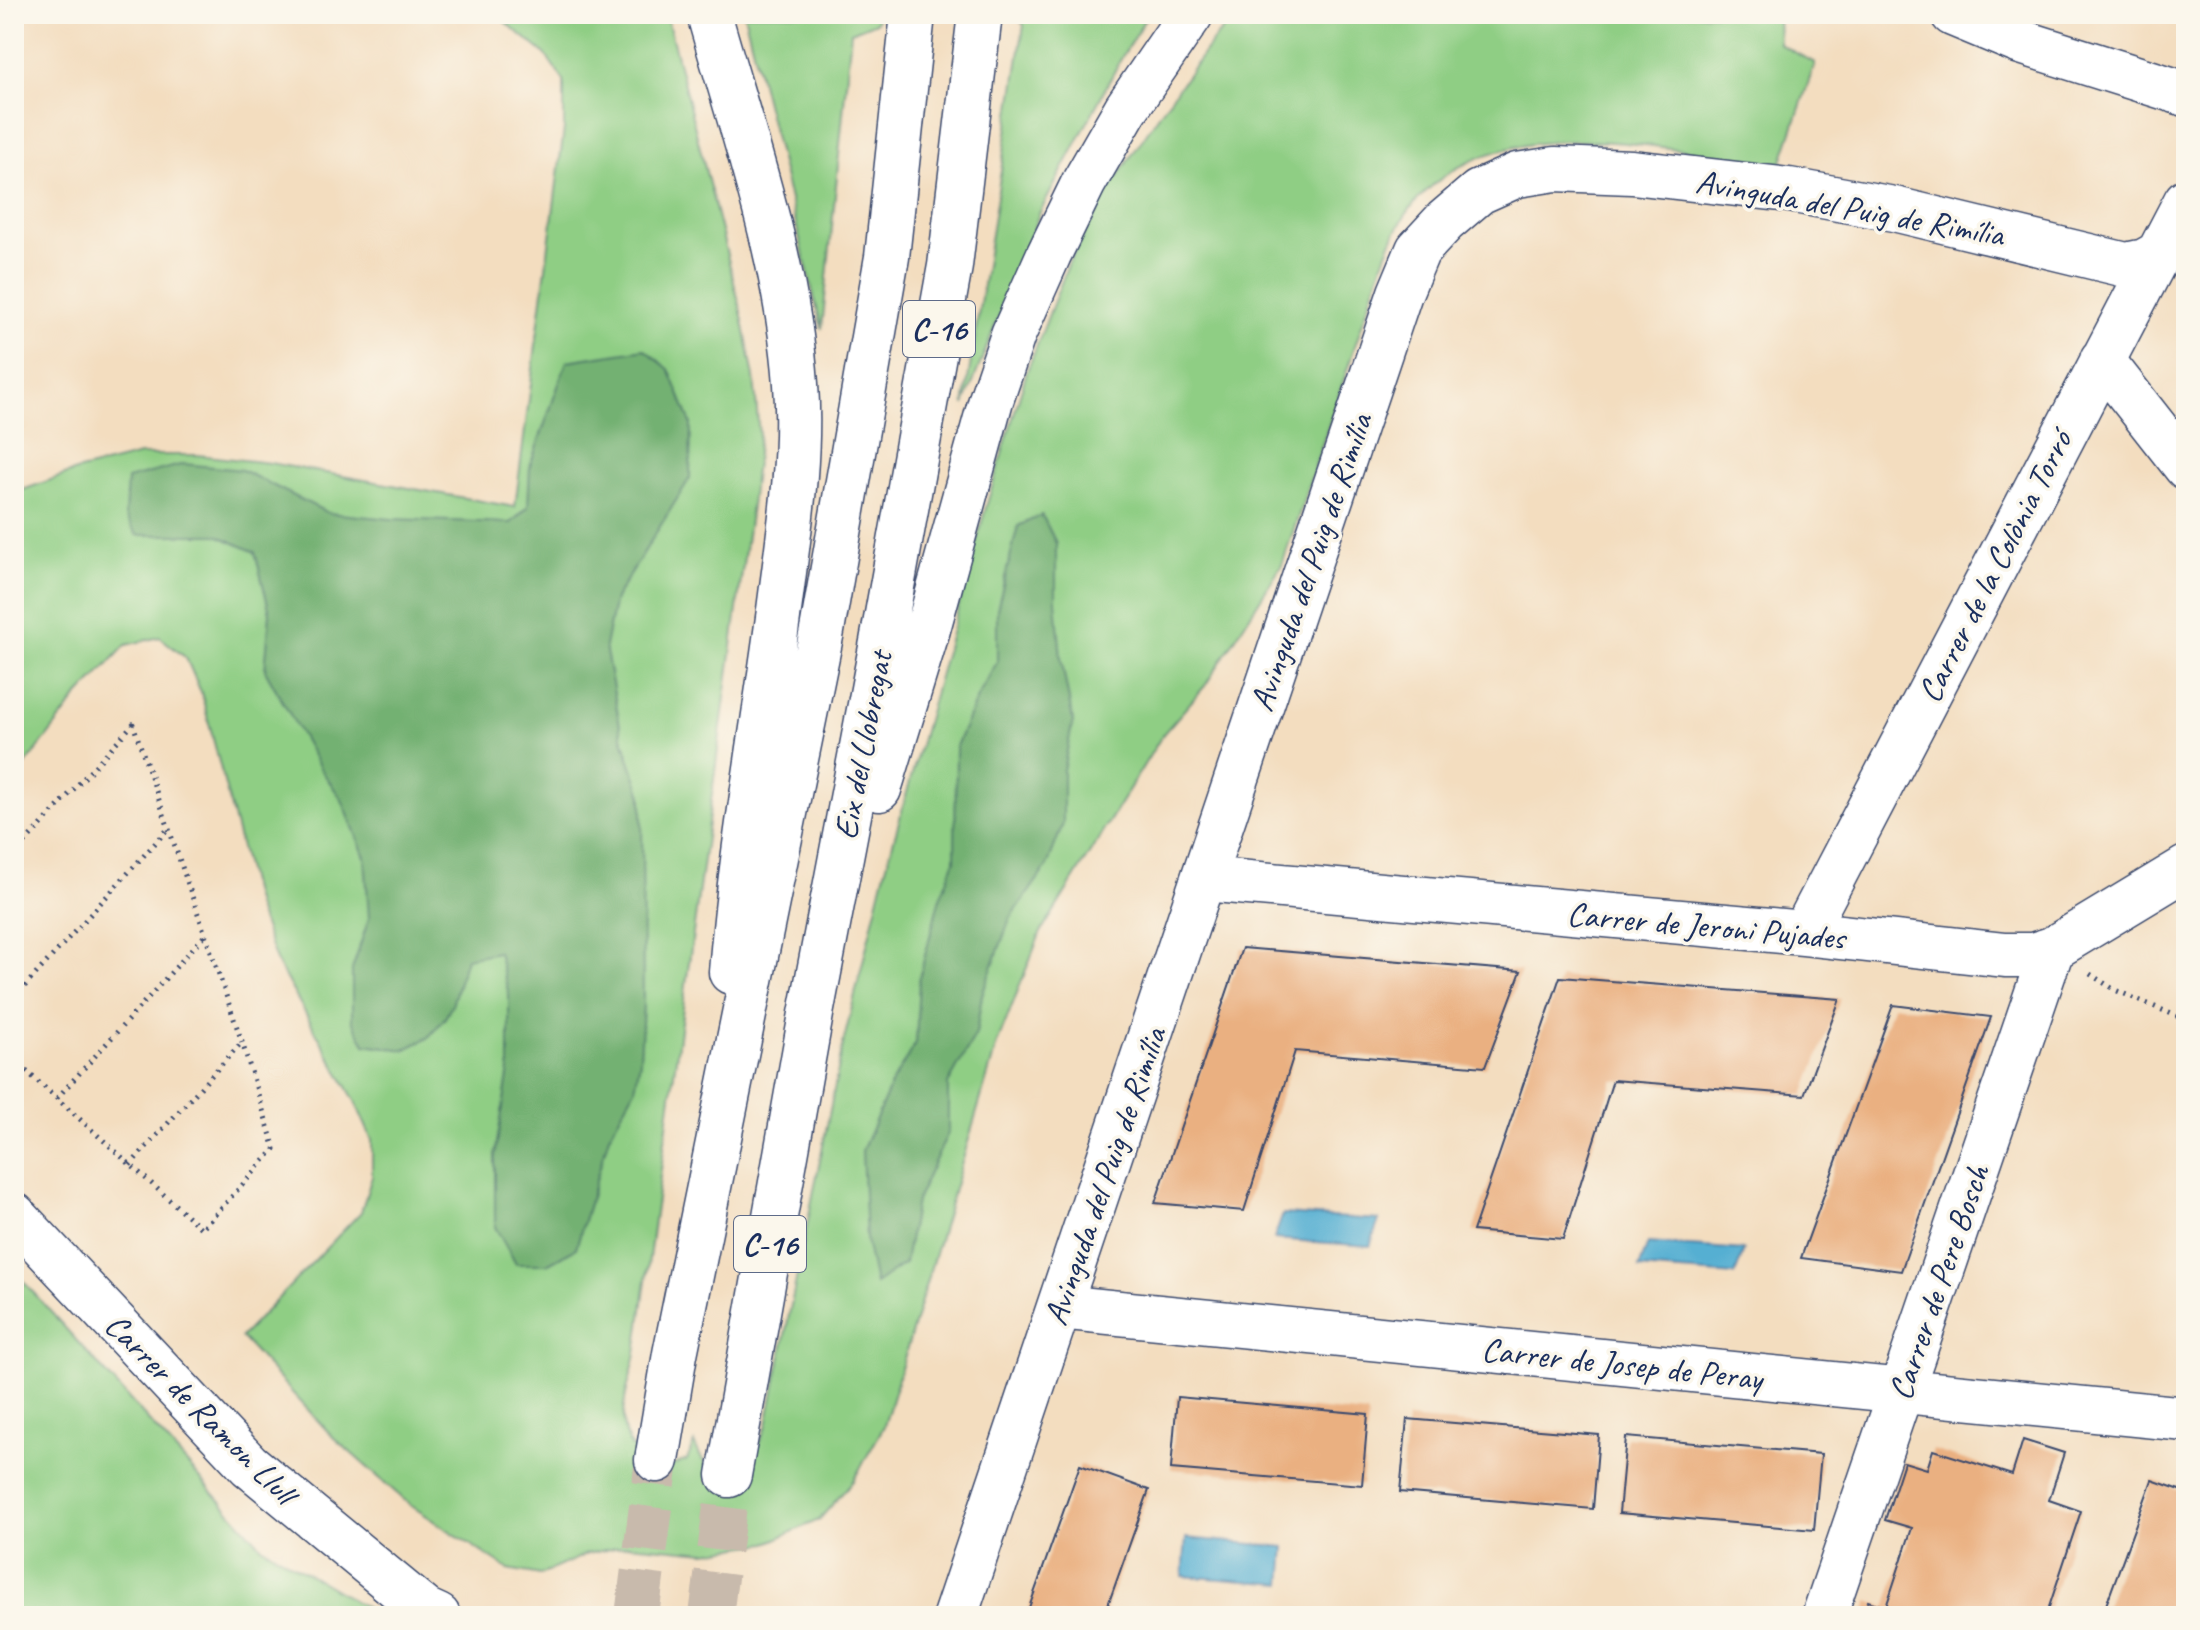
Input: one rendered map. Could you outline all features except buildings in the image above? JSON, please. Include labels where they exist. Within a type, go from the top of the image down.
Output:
[{"type":"main road","points":[[709,14],[785,291],[796,385],[797,475],[736,902],[717,1146]]},
{"type":"main road","name":"Eix del Llobregat","points":[[657,1460],[717,1146],[822,631],[885,273],[913,14]]},
{"type":"main road","name":"Eix del Llobregat","points":[[729,1475],[950,266],[980,14]]},
{"type":"main road","points":[[811,1014],[928,629],[991,400],[1013,335],[1084,182],[1126,109],[1191,14]]},
{"type":"main road","points":[[1953,14],[2018,41],[2186,94]]},
{"type":"main road","name":"Avinguda del Puig de Rimília","points":[[955,1616],[1400,293],[1418,250],[1445,221],[1479,192],[1517,175],[1555,169],[1632,172],[1789,190],[1894,209],[2126,265],[2145,261],[2161,252]]},
{"type":"main road","name":"Carrer de la Colònia Torró","points":[[1804,933],[2186,201]]},
{"type":"main road","points":[[2102,360],[2186,467]]},
{"type":"main road","name":"Carrer de Jeroni Pujades","points":[[1204,879],[1804,933],[2005,955],[2033,955],[2052,949],[2186,868]]},
{"type":"main road","name":"Carrer de Pere Bosch","points":[[1824,1616],[2052,949]]},
{"type":"main road","name":"Carrer de Ramon Llull","points":[[14,1215],[249,1465],[425,1610],[438,1616]]},
{"type":"main road","name":"Carrer de Josep de Peray","points":[[1059,1307],[2186,1419]]},
{"type":"path","points":[[14,855],[133,724],[242,1042],[275,1149],[202,1229],[14,1060]]},
{"type":"path","points":[[14,998],[169,828]]},
{"type":"path","points":[[57,1098],[205,935]]},
{"type":"path","points":[[2052,949],[2115,990],[2186,1020]]},
{"type":"path","points":[[130,1165],[242,1042]]},
{"type":"green space","points":[[495,14],[666,14],[740,306],[754,377],[759,435],[751,506],[636,1354],[623,1420],[630,1445],[646,1459],[669,1467],[687,1460],[694,1443],[708,1466],[719,1470],[747,1469],[767,1425],[844,1040],[883,879],[1027,371],[1070,260],[1107,192],[1215,38],[1238,14],[1778,14],[1779,44],[1815,63],[1781,164],[1636,144],[1585,141],[1535,144],[1488,154],[1446,175],[1411,208],[1395,233],[1384,261],[1282,565],[1205,686],[1163,734],[1040,934],[997,1044],[884,1426],[853,1481],[819,1520],[767,1543],[706,1552],[628,1545],[587,1554],[540,1575],[508,1569],[410,1505],[333,1437],[241,1337],[361,1212],[372,1176],[372,1140],[355,1101],[277,963],[256,906],[201,692],[186,658],[160,637],[126,645],[76,699],[14,780],[14,493],[76,471],[140,455],[197,455],[270,463],[515,507],[564,129],[564,81],[545,54]]},
{"type":"green space","points":[[744,14],[878,14],[876,22],[851,32],[822,329]]},
{"type":"green space","points":[[1013,14],[1148,14],[1040,212],[964,405],[1024,25]]},
{"type":"green space","points":[[644,349],[669,369],[691,423],[690,478],[615,599],[605,646],[622,736],[642,796],[643,1005],[640,1061],[635,1089],[609,1136],[576,1248],[547,1264],[516,1264],[495,1227],[495,1155],[509,1070],[509,995],[498,952],[466,958],[452,1005],[428,1038],[404,1050],[365,1044],[352,1021],[352,970],[369,918],[365,857],[342,800],[320,768],[265,670],[270,613],[255,552],[217,535],[137,535],[125,516],[127,479],[184,464],[242,470],[328,513],[391,519],[511,523],[528,507],[530,466],[567,361]]},
{"type":"green space","points":[[1042,515],[1056,543],[1056,601],[1061,658],[1073,721],[1063,770],[1063,824],[1047,866],[1010,919],[982,995],[976,1034],[948,1084],[948,1133],[916,1201],[905,1263],[875,1284],[866,1240],[862,1151],[893,1080],[916,1043],[919,979],[939,901],[955,860],[956,746],[997,662],[997,609],[1018,526]]},
{"type":"green space","points":[[14,1271],[261,1546],[380,1616],[14,1616]]},
{"type":"water","points":[[1283,1214],[1379,1220],[1370,1246],[1274,1239]]},
{"type":"water","points":[[1648,1243],[1744,1250],[1735,1275],[1639,1268]]},
{"type":"water","points":[[1186,1538],[1285,1547],[1282,1584],[1183,1576]]},
{"type":"tunnel","points":[[637,1616],[657,1460]]},
{"type":"tunnel","points":[[711,1616],[729,1475]]}]
